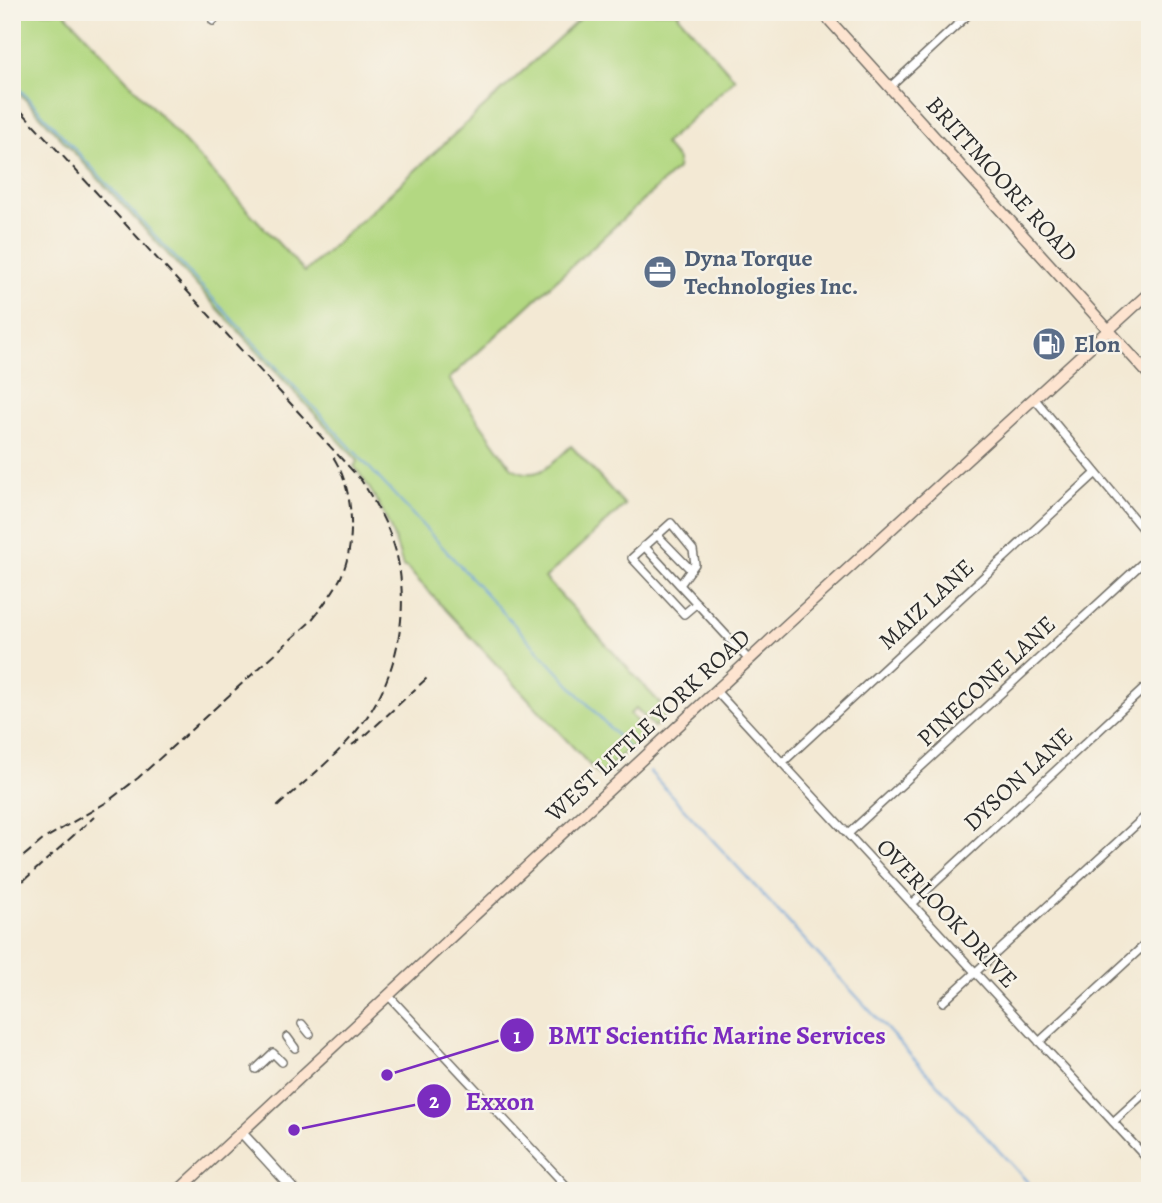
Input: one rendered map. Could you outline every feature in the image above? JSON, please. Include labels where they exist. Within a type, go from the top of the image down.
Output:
[{"type":"main road","name":"BRITTMOORE ROAD","points":[[822,12],[1150,376]]},
{"type":"main road","name":"WEST LITTLE YORK ROAD","points":[[178,1191],[749,660],[1150,292]]},
{"type":"street","points":[[214,21],[222,12]]},
{"type":"street","points":[[890,87],[971,12]]},
{"type":"street","points":[[1034,398],[1150,538]]},
{"type":"street","name":"MAIZ LANE","points":[[782,763],[1096,473]]},
{"type":"street","points":[[680,585],[695,564],[693,550],[686,538],[671,523],[633,559],[684,614],[697,603]]},
{"type":"street","points":[[657,535],[691,570]]},
{"type":"street","points":[[644,546],[749,660]]},
{"type":"street","name":"PINECONE LANE","points":[[848,834],[1150,555]]},
{"type":"street","name":"DYSON LANE","points":[[912,904],[1150,682]]},
{"type":"street","name":"OVERLOOK DRIVE","points":[[716,691],[1150,1162]]},
{"type":"street","points":[[943,1002],[1150,812]]},
{"type":"street","points":[[1039,1042],[1150,940]]},
{"type":"street","points":[[388,995],[571,1191]]},
{"type":"street","points":[[302,1024],[310,1034]]},
{"type":"street","points":[[287,1037],[295,1048]]},
{"type":"street","points":[[257,1069],[273,1053],[282,1062]]},
{"type":"street","points":[[1113,1122],[1150,1088]]},
{"type":"street","points":[[241,1132],[295,1191]]},
{"type":"green space","points":[[12,12],[64,12],[305,272],[587,12],[680,12],[678,15],[735,79],[664,144],[678,160],[677,169],[449,379],[512,468],[522,472],[538,472],[571,446],[625,505],[545,578],[669,713],[654,727],[636,708],[630,714],[647,733],[599,775],[406,567],[403,567],[384,514],[354,466],[358,461],[12,85]]},
{"type":"waterway","points":[[12,81],[632,752]]},
{"type":"waterway","points":[[650,772],[1036,1191]]},
{"type":"railway","points":[[12,101],[361,480],[390,533],[400,575],[401,622],[391,668],[382,690],[349,740],[277,807]]},
{"type":"railway","points":[[12,866],[44,839],[107,802],[138,778],[310,622],[341,577],[349,547],[349,499],[332,455]]},
{"type":"railway","points":[[352,745],[427,678]]},
{"type":"railway","points":[[12,891],[94,817]]},
{"type":"place","name":"Dyna Torque Technologies Inc.","points":[[660,272]]},
{"type":"place","name":"Elon","points":[[1049,344]]},
{"type":"place","name":"BMT Scientific Marine Services","points":[[387,1075]]},
{"type":"place","name":"Exxon","points":[[294,1130]]}]
